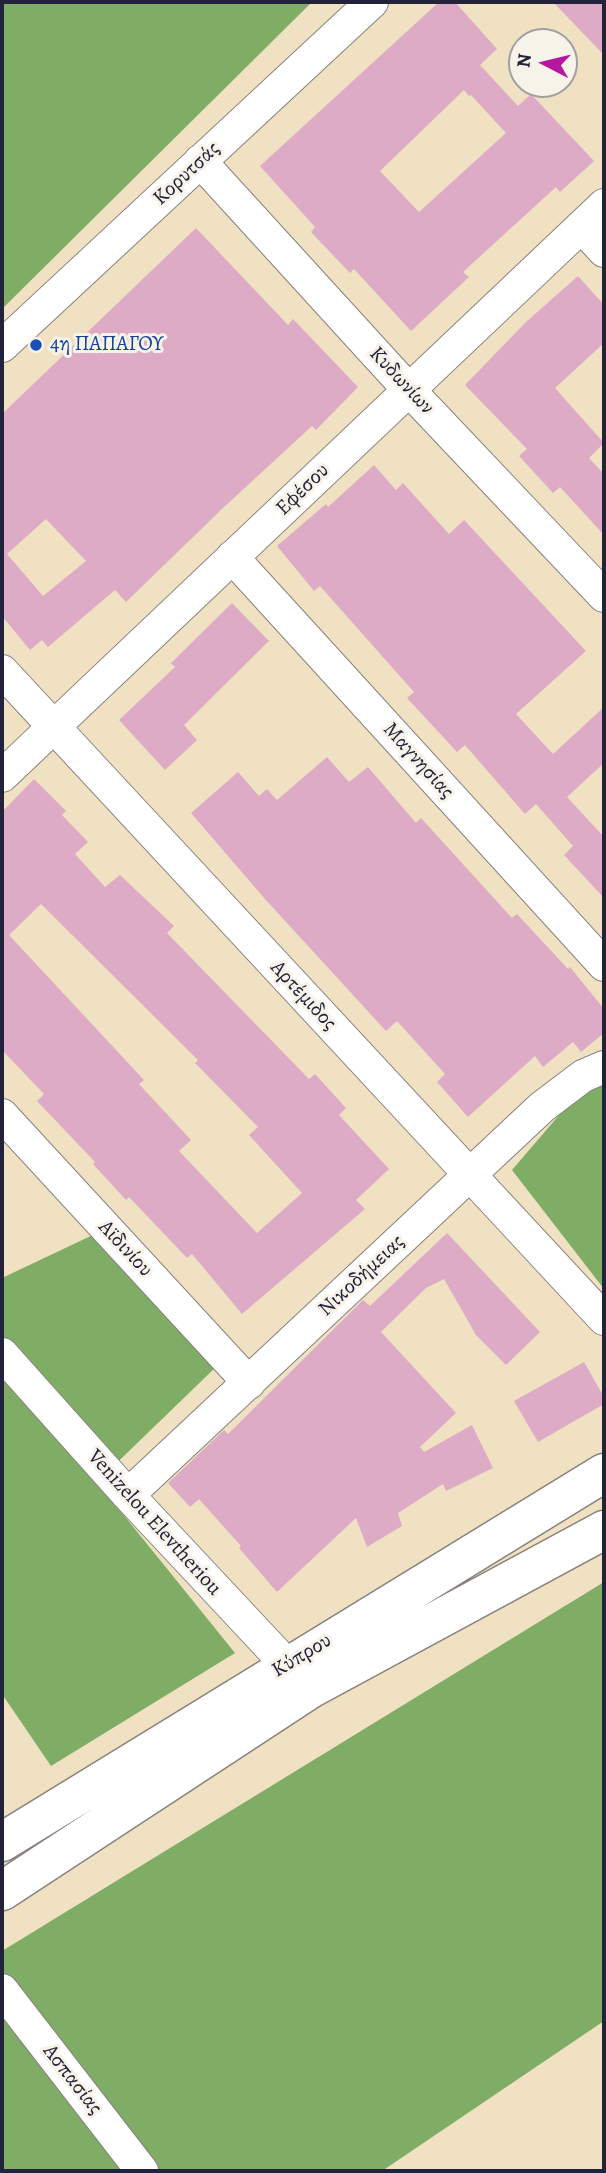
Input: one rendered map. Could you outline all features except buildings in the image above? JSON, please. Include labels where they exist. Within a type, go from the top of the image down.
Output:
[{"type":"street","name":"Κορυτσάς","points":[[2,346],[372,2]]},
{"type":"street","name":"Κυδωνίων","points":[[201,162],[408,389],[604,596]]},
{"type":"street","name":"Εφέσου","points":[[2,776],[604,205]]},
{"type":"street","points":[[582,228],[604,251]]},
{"type":"street","name":"Μαγνησίας","points":[[232,557],[604,965]]},
{"type":"street","name":"Αρτέμιδος","points":[[2,671],[604,1319]]},
{"type":"street","name":"Νικοδήμειας","points":[[128,1495],[542,1108],[583,1076],[604,1067]]},
{"type":"street","name":"Αϊδινίου","points":[[2,1115],[249,1383]]},
{"type":"street","name":"Venizelou Elevtheriou","points":[[2,1354],[128,1495],[298,1677]]},
{"type":"street","name":"Κύπρου","points":[[2,1891],[298,1677],[604,1473]]},
{"type":"street","name":"Κύπρου","points":[[2,1842],[298,1677],[604,1530]]},
{"type":"street","name":"Ασπασίας","points":[[2,1990],[142,2171]]},
{"type":"green space","points":[[2,2],[312,2],[2,309]]},
{"type":"green space","points":[[604,1079],[604,1289],[512,1170],[578,1093]]},
{"type":"green space","points":[[97,1233],[218,1365],[97,1482],[235,1653],[51,1766],[2,1694],[2,1278]]},
{"type":"green space","points":[[604,1582],[604,2021],[382,2171],[2,2171],[2,1951]]},
{"type":"place","name":"4η ΠΑΠΑΓΟΥ","points":[[36,345]]}]
